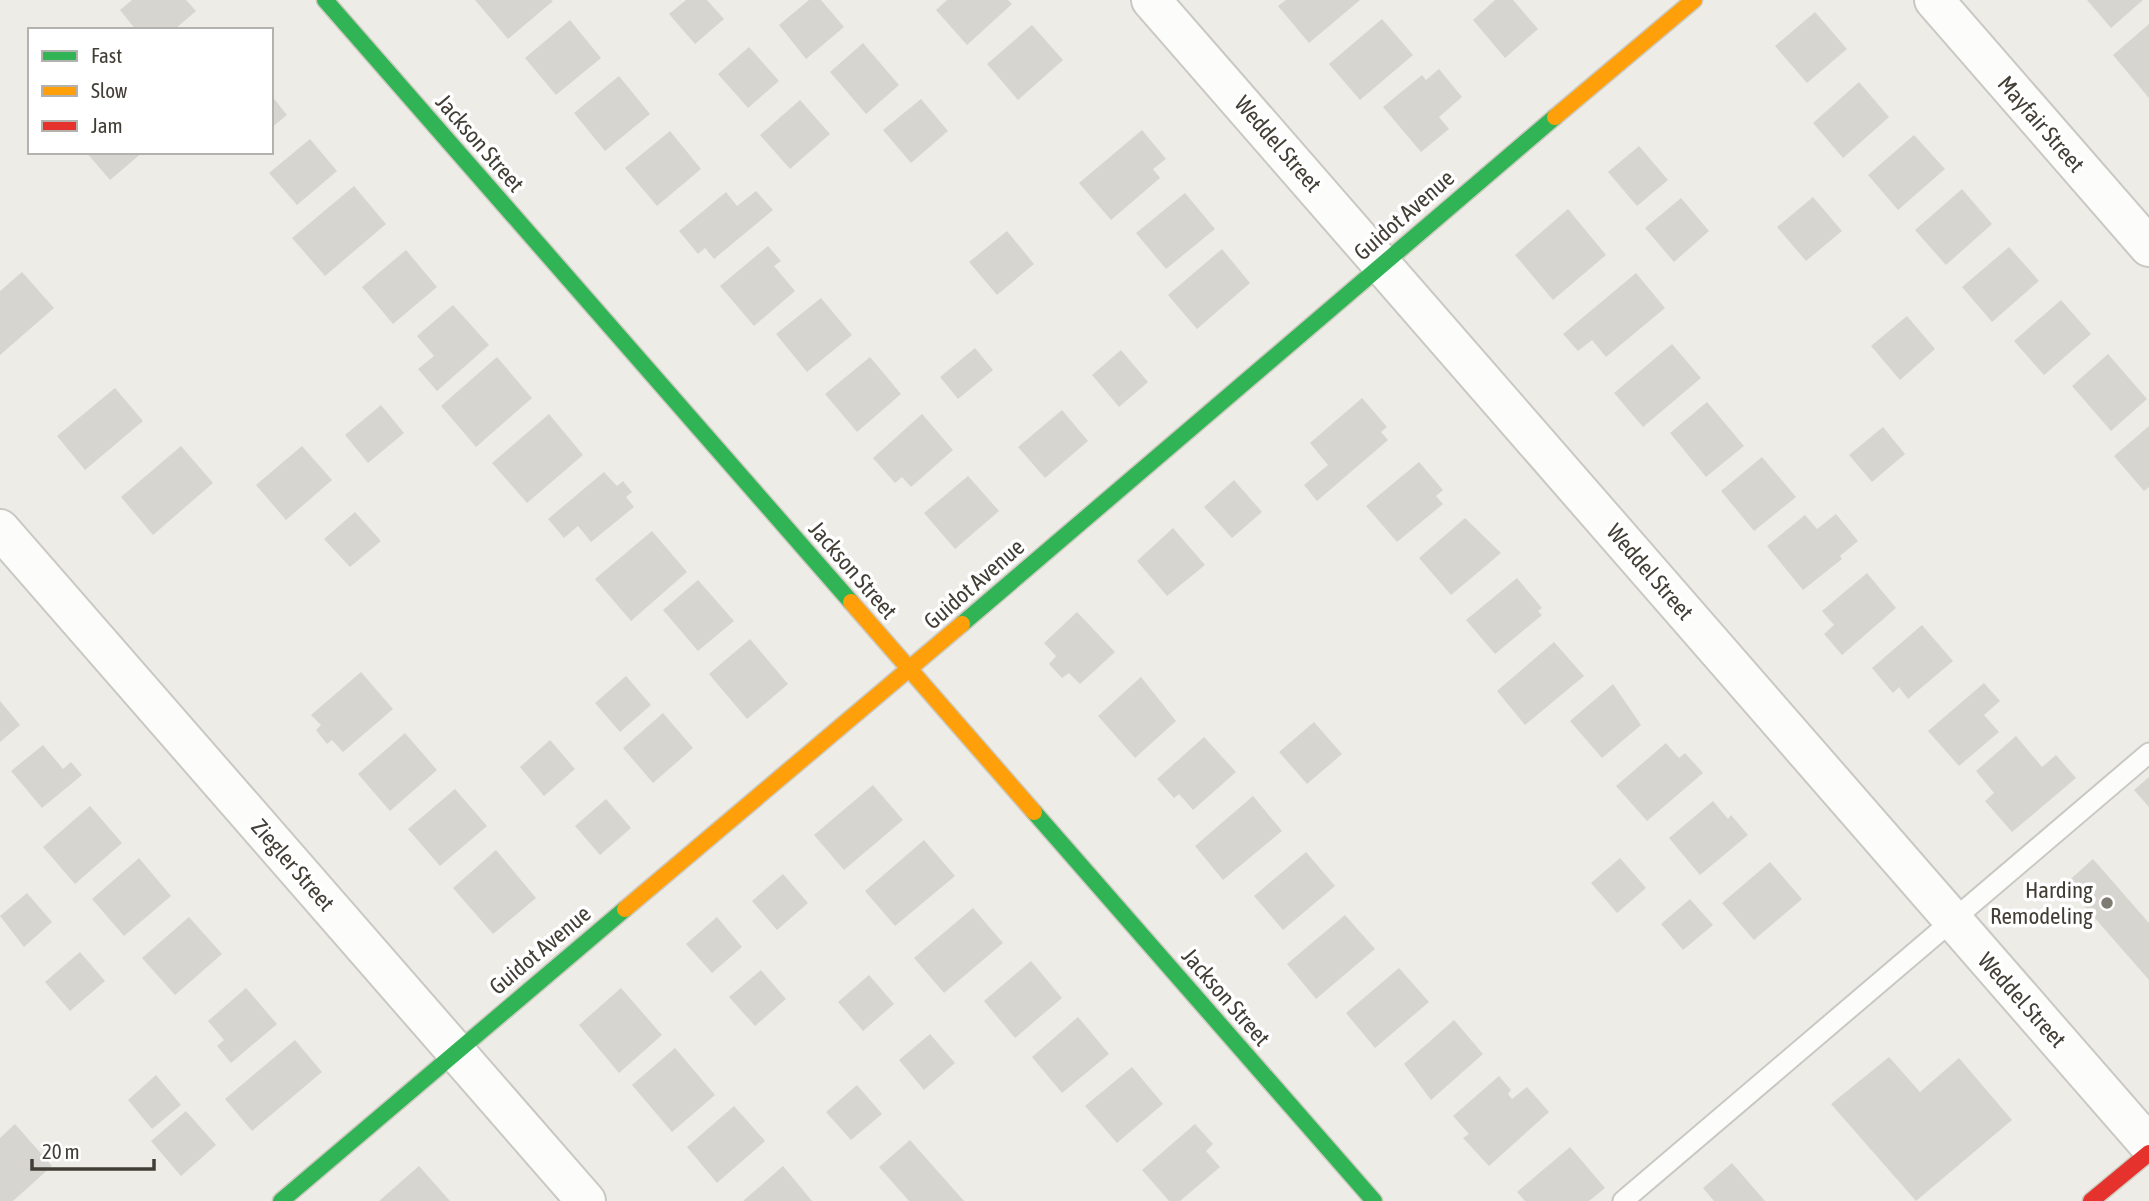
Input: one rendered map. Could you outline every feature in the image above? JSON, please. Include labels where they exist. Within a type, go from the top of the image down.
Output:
[{"type":"street","name":"Jackson Street","points":[[325,0],[1374,1201]]},
{"type":"street","name":"Weddel Street","points":[[1151,0],[2149,1145]]},
{"type":"street","name":"Guidot Avenue","points":[[281,1201],[1694,0]]},
{"type":"street","name":"Mayfair Street","points":[[1934,0],[2149,247]]},
{"type":"street","name":"Ziegler Street","points":[[0,529],[586,1201]]},
{"type":"street","points":[[2091,1201],[2149,1153]]},
{"type":"lane","points":[[1623,1201],[2149,753]]},
{"type":"building","points":[[132,0],[186,0],[196,11],[176,28],[134,28],[120,10]]},
{"type":"building","points":[[475,0],[551,0],[553,1],[508,39]]},
{"type":"building","points":[[686,0],[707,0],[724,19],[695,44],[669,14]]},
{"type":"building","points":[[809,0],[821,0],[844,27],[806,59],[779,25]]},
{"type":"building","points":[[947,0],[1008,0],[1012,4],[967,45],[936,10]]},
{"type":"building","points":[[1286,0],[1360,0],[1309,43],[1278,6]]},
{"type":"building","points":[[1495,0],[1513,0],[1538,29],[1505,58],[1473,20]]},
{"type":"building","points":[[2087,0],[2143,0],[2111,28]]},
{"type":"building","points":[[1815,12],[1847,49],[1807,83],[1775,46]]},
{"type":"building","points":[[1382,19],[1413,55],[1360,100],[1329,64]]},
{"type":"building","points":[[570,20],[601,58],[556,95],[525,58]]},
{"type":"building","points":[[2149,24],[2149,98],[2113,55]]},
{"type":"building","points":[[1032,25],[1063,60],[1018,100],[987,64]]},
{"type":"building","points":[[863,43],[899,85],[866,114],[830,72]]},
{"type":"building","points":[[749,47],[779,81],[748,108],[718,74]]},
{"type":"building","points":[[1439,69],[1462,97],[1439,117],[1449,129],[1421,152],[1383,107],[1422,75],[1426,80]]},
{"type":"building","points":[[619,76],[650,114],[605,151],[574,113]]},
{"type":"building","points":[[1859,82],[1889,117],[1843,158],[1813,123]]},
{"type":"building","points":[[273,98],[287,115],[273,126]]},
{"type":"building","points":[[921,99],[948,131],[911,163],[883,130]]},
{"type":"building","points":[[800,100],[830,134],[790,169],[760,135]]},
{"type":"building","points":[[1142,130],[1166,159],[1153,169],[1160,178],[1111,220],[1079,183]]},
{"type":"building","points":[[670,131],[701,169],[657,206],[625,168]]},
{"type":"building","points":[[1914,135],[1945,169],[1898,210],[1868,175]]},
{"type":"building","points":[[310,139],[337,171],[297,205],[269,173]]},
{"type":"building","points":[[1639,146],[1668,180],[1637,206],[1608,172]]},
{"type":"building","points":[[88,154],[141,154],[110,180]]},
{"type":"building","points":[[354,186],[386,224],[325,276],[292,238]]},
{"type":"building","points":[[1962,189],[1992,224],[1946,265],[1915,230]]},
{"type":"building","points":[[756,191],[773,210],[714,259],[705,248],[698,254],[679,231],[726,192],[737,206]]},
{"type":"building","points":[[1185,193],[1215,229],[1166,269],[1136,233]]},
{"type":"building","points":[[1813,197],[1842,231],[1806,261],[1777,227]]},
{"type":"building","points":[[1681,198],[1709,231],[1674,262],[1645,228]]},
{"type":"building","points":[[1568,209],[1606,255],[1553,300],[1515,255]]},
{"type":"building","points":[[1007,231],[1034,264],[997,295],[969,262]]},
{"type":"building","points":[[768,246],[781,261],[774,266],[795,291],[754,326],[720,286]]},
{"type":"building","points":[[2009,247],[2039,281],[1992,322],[1962,287]]},
{"type":"building","points":[[1222,249],[1250,283],[1197,329],[1168,295]]},
{"type":"building","points":[[406,250],[437,287],[393,324],[362,287]]},
{"type":"building","points":[[22,272],[54,308],[0,355],[0,291]]},
{"type":"building","points":[[1636,273],[1665,308],[1606,357],[1592,340],[1578,351],[1563,334]]},
{"type":"building","points":[[821,298],[852,335],[807,372],[776,334]]},
{"type":"building","points":[[2061,300],[2091,334],[2044,375],[2014,341]]},
{"type":"building","points":[[453,305],[489,345],[437,391],[418,369],[434,356],[417,336]]},
{"type":"building","points":[[1907,316],[1935,349],[1900,380],[1871,346]]},
{"type":"building","points":[[1672,344],[1701,378],[1643,427],[1614,393]]},
{"type":"building","points":[[975,348],[993,370],[958,399],[940,377]]},
{"type":"building","points":[[1121,350],[1148,382],[1119,407],[1092,375]]},
{"type":"building","points":[[2108,354],[2147,399],[2111,431],[2072,386]]},
{"type":"building","points":[[497,357],[532,398],[476,447],[441,406]]},
{"type":"building","points":[[870,357],[901,394],[857,432],[825,394]]},
{"type":"building","points":[[115,388],[143,421],[85,470],[57,436]]},
{"type":"building","points":[[1362,398],[1387,427],[1381,432],[1388,440],[1317,501],[1304,485],[1328,465],[1310,443]]},
{"type":"building","points":[[1707,402],[1744,446],[1706,477],[1670,433]]},
{"type":"building","points":[[381,405],[404,433],[368,463],[345,435]]},
{"type":"building","points":[[1062,410],[1088,441],[1045,478],[1018,447]]},
{"type":"building","points":[[549,414],[583,455],[527,503],[492,463]]},
{"type":"building","points":[[922,414],[953,450],[911,487],[902,477],[895,483],[873,458]]},
{"type":"building","points":[[2149,426],[2149,487],[2144,491],[2114,456]]},
{"type":"building","points":[[1883,427],[1905,454],[1872,482],[1849,455]]},
{"type":"building","points":[[181,446],[213,483],[153,535],[121,497]]},
{"type":"building","points":[[302,446],[332,480],[286,520],[256,485]]},
{"type":"building","points":[[1762,457],[1796,497],[1754,531],[1721,491]]},
{"type":"building","points":[[1419,462],[1443,490],[1436,496],[1443,504],[1397,542],[1366,506]]},
{"type":"building","points":[[604,472],[617,486],[623,481],[632,492],[626,497],[634,507],[591,542],[578,526],[564,538],[548,519]]},
{"type":"building","points":[[968,476],[999,511],[955,549],[924,513]]},
{"type":"building","points":[[1234,480],[1262,512],[1232,538],[1204,507]]},
{"type":"building","points":[[355,512],[381,541],[350,567],[324,539]]},
{"type":"building","points":[[1836,514],[1858,541],[1840,556],[1842,559],[1803,590],[1767,546],[1805,515],[1817,529]]},
{"type":"building","points":[[1465,518],[1501,553],[1451,595],[1419,558]]},
{"type":"building","points":[[1173,528],[1205,565],[1167,596],[1137,561]]},
{"type":"building","points":[[652,531],[687,572],[631,621],[595,579]]},
{"type":"building","points":[[1867,573],[1896,608],[1842,655],[1824,634],[1834,625],[1822,611]]},
{"type":"building","points":[[1517,578],[1542,608],[1538,611],[1542,615],[1495,654],[1466,620]]},
{"type":"building","points":[[698,580],[734,621],[698,651],[663,610]]},
{"type":"building","points":[[1077,612],[1115,652],[1080,684],[1069,673],[1062,678],[1049,664],[1056,656],[1044,643]]},
{"type":"building","points":[[1922,625],[1953,661],[1908,699],[1899,687],[1893,693],[1872,668]]},
{"type":"building","points":[[750,639],[788,684],[747,719],[709,674]]},
{"type":"building","points":[[1554,642],[1584,676],[1525,725],[1497,691]]},
{"type":"building","points":[[361,672],[393,709],[343,752],[332,740],[327,744],[316,730],[321,725],[311,715]]},
{"type":"building","points":[[626,676],[651,705],[620,732],[595,703]]},
{"type":"building","points":[[1141,677],[1176,721],[1135,758],[1098,716]]},
{"type":"building","points":[[1984,683],[2000,701],[1984,715],[1999,732],[1959,766],[1928,731]]},
{"type":"building","points":[[1613,684],[1641,725],[1602,758],[1570,721]]},
{"type":"building","points":[[0,701],[20,725],[0,742]]},
{"type":"building","points":[[663,713],[693,748],[653,783],[623,748]]},
{"type":"building","points":[[1314,722],[1342,754],[1307,784],[1279,752]]},
{"type":"building","points":[[405,733],[437,770],[390,811],[358,774]]},
{"type":"building","points":[[2016,736],[2042,767],[2056,755],[2076,778],[2012,832],[1985,801],[1994,793],[1976,771]]},
{"type":"building","points":[[1204,737],[1236,772],[1193,810],[1179,794],[1174,798],[1157,779]]},
{"type":"building","points":[[550,740],[575,769],[544,796],[520,767]]},
{"type":"building","points":[[1666,743],[1679,758],[1685,753],[1703,773],[1647,821],[1616,786]]},
{"type":"building","points":[[43,745],[63,769],[71,762],[82,775],[42,808],[11,771]]},
{"type":"building","points":[[2149,777],[2149,807],[2134,790]]},
{"type":"building","points":[[873,785],[903,820],[844,870],[814,835]]},
{"type":"building","points":[[455,789],[487,826],[440,866],[408,829]]},
{"type":"building","points":[[1253,796],[1282,831],[1223,880],[1195,846]]},
{"type":"building","points":[[606,799],[631,828],[600,855],[575,826]]},
{"type":"building","points":[[1713,801],[1728,819],[1731,815],[1748,835],[1700,875],[1669,838]]},
{"type":"building","points":[[90,806],[122,843],[75,884],[43,847]]},
{"type":"building","points":[[924,840],[955,876],[895,926],[865,891]]},
{"type":"building","points":[[496,850],[536,898],[493,934],[453,888]]},
{"type":"building","points":[[1306,852],[1335,886],[1283,930],[1254,896]]},
{"type":"building","points":[[139,858],[171,896],[124,936],[92,899]]},
{"type":"building","points":[[1620,858],[1646,888],[1617,913],[1591,883]]},
{"type":"building","name":"Harding Remodeling","points":[[2093,859],[2149,923],[2149,980],[2065,884]]},
{"type":"building","points":[[1770,862],[1802,899],[1754,940],[1722,903]]},
{"type":"building","points":[[783,874],[808,903],[777,930],[752,901]]},
{"type":"building","points":[[27,893],[52,922],[24,947],[0,916]]},
{"type":"building","points":[[1690,899],[1713,925],[1683,950],[1661,924]]},
{"type":"building","points":[[973,908],[1003,943],[944,993],[914,958]]},
{"type":"building","points":[[1345,915],[1375,949],[1316,999],[1287,964]]},
{"type":"building","points":[[189,917],[222,954],[175,995],[142,958]]},
{"type":"building","points":[[717,917],[742,947],[712,973],[686,944]]},
{"type":"building","points":[[80,952],[105,981],[70,1011],[45,982]]},
{"type":"building","points":[[1031,961],[1062,998],[1015,1038],[984,1001]]},
{"type":"building","points":[[1399,968],[1429,1002],[1375,1048],[1346,1013]]},
{"type":"building","points":[[761,970],[786,999],[755,1026],[729,997]]},
{"type":"building","points":[[869,975],[894,1004],[863,1031],[838,1002]]},
{"type":"building","points":[[246,988],[277,1024],[231,1063],[217,1046],[224,1040],[208,1021]]},
{"type":"building","points":[[621,988],[662,1035],[619,1073],[579,1025]]},
{"type":"building","points":[[1078,1017],[1109,1054],[1062,1093],[1032,1057]]},
{"type":"building","points":[[1454,1020],[1483,1054],[1431,1100],[1404,1064]]},
{"type":"building","points":[[930,1034],[955,1063],[924,1090],[899,1060]]},
{"type":"building","points":[[295,1040],[322,1072],[252,1131],[225,1099]]},
{"type":"building","points":[[675,1048],[715,1095],[672,1132],[632,1085]]},
{"type":"building","points":[[1889,1057],[1920,1092],[1959,1058],[2012,1120],[1916,1201],[1831,1104]]},
{"type":"building","points":[[1132,1067],[1163,1104],[1117,1143],[1085,1106]]},
{"type":"building","points":[[156,1075],[181,1105],[152,1129],[128,1100]]},
{"type":"building","points":[[1499,1076],[1511,1090],[1508,1094],[1512,1099],[1527,1087],[1549,1112],[1489,1166],[1463,1138],[1469,1134],[1453,1116]]},
{"type":"building","points":[[857,1085],[882,1114],[851,1140],[826,1112]]},
{"type":"building","points":[[734,1106],[765,1141],[717,1183],[687,1147]]},
{"type":"building","points":[[186,1111],[216,1145],[181,1176],[151,1141]]},
{"type":"building","points":[[15,1124],[52,1166],[13,1201],[0,1201],[0,1138]]},
{"type":"building","points":[[1195,1124],[1213,1144],[1206,1151],[1220,1167],[1180,1201],[1169,1201],[1142,1170]]},
{"type":"building","points":[[910,1140],[964,1201],[909,1201],[879,1167]]},
{"type":"building","points":[[1570,1147],[1605,1188],[1589,1201],[1525,1201],[1517,1192]]},
{"type":"building","points":[[1732,1163],[1765,1201],[1714,1201],[1703,1188]]},
{"type":"building","points":[[419,1166],[450,1201],[379,1201]]},
{"type":"building","points":[[783,1166],[812,1201],[743,1201]]},
{"type":"traffic: fast","points":[[325,0],[851,602]]},
{"type":"traffic: fast","points":[[962,624],[1555,117]]},
{"type":"traffic: fast","points":[[1034,812],[1374,1201]]},
{"type":"traffic: fast","points":[[281,1201],[625,909]]},
{"type":"traffic: slow","points":[[1555,117],[1694,0]]},
{"type":"traffic: slow","points":[[851,602],[1034,812]]},
{"type":"traffic: slow","points":[[625,909],[962,624]]},
{"type":"traffic: jam","points":[[2091,1201],[2149,1153]]},
{"type":"place","name":"Harding Remodeling","points":[[2107,903]]}]
